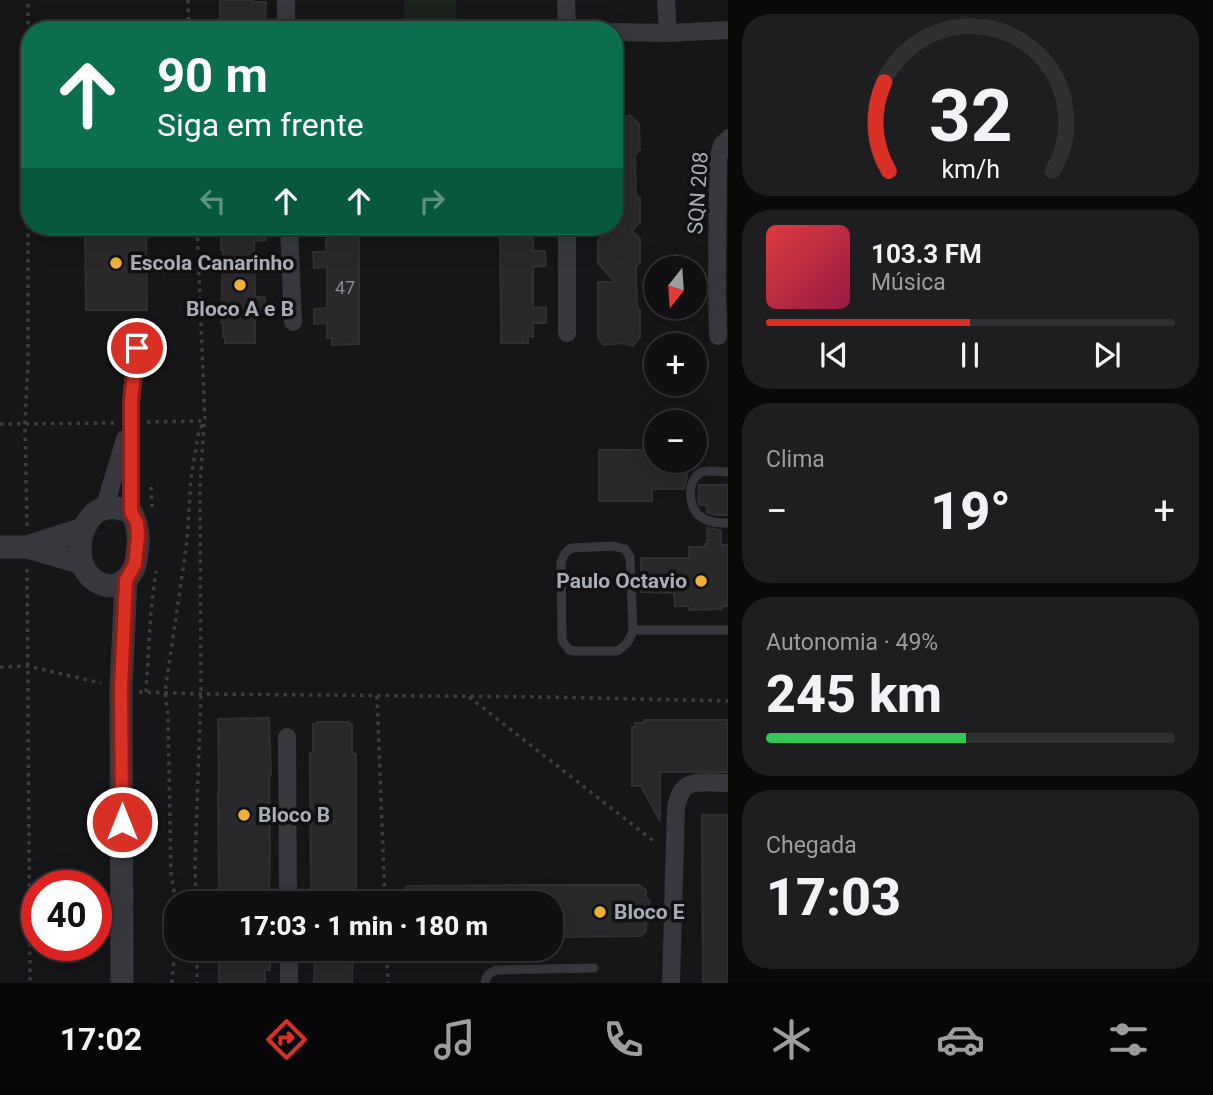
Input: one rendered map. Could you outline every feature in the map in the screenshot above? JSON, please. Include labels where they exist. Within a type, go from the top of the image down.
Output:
[{"type":"street","points":[[286,0],[286,21]]},
{"type":"street","points":[[566,0],[567,21]]},
{"type":"street","points":[[666,0],[668,33]]},
{"type":"street","points":[[623,32],[728,30]]},
{"type":"street","name":"SQN 208","points":[[718,337],[718,159],[722,145],[728,138]]},
{"type":"street","points":[[289,235],[293,322]]},
{"type":"street","points":[[567,235],[568,333]]},
{"type":"street","points":[[122,983],[121,687],[116,583],[135,564],[137,552],[137,523],[131,512],[131,423],[137,348]]},
{"type":"street","points":[[104,509],[131,423]]},
{"type":"street","points":[[116,583],[92,579],[85,570],[80,555],[83,529],[94,513],[104,509],[113,507],[131,512]]},
{"type":"street","points":[[27,547],[83,529]]},
{"type":"street","points":[[0,547],[27,547],[82,563]]},
{"type":"street","points":[[288,737],[288,891]]},
{"type":"street","points":[[671,983],[676,807],[687,786],[728,783]]},
{"type":"street","points":[[289,961],[289,983]]},
{"type":"lane","points":[[728,472],[704,471],[692,484],[691,496],[692,506],[698,515],[714,523],[728,523]]},
{"type":"lane","points":[[613,546],[625,548],[631,568],[633,631],[627,643],[617,650],[575,651],[565,646],[562,640],[561,562],[567,550],[613,546]]},
{"type":"lane","points":[[633,631],[728,630]]},
{"type":"lane","points":[[485,983],[490,972],[496,970],[594,968]]},
{"type":"path","points":[[28,0],[28,21]]},
{"type":"path","points":[[188,0],[189,21]]},
{"type":"path","points":[[28,235],[25,424],[30,983]]},
{"type":"path","points":[[174,891],[165,692],[187,541],[191,478],[199,430],[205,421],[200,488],[201,694],[196,891]]},
{"type":"path","points":[[0,667],[28,666],[146,693],[728,701]]},
{"type":"path","points":[[377,696],[385,891]]},
{"type":"path","points":[[468,696],[675,857]]},
{"type":"path","points":[[172,983],[174,961]]},
{"type":"path","points":[[197,961],[197,983]]},
{"type":"path","points":[[387,961],[388,983]]},
{"type":"shaded area","points":[[404,0],[456,0],[457,21],[405,21]]},
{"type":"building","points":[[220,0],[266,2],[265,20],[220,21]]},
{"type":"building","points":[[630,115],[639,124],[640,150],[635,154],[640,222],[632,231],[640,239],[640,262],[636,267],[640,337],[633,346],[623,343],[604,345],[598,338],[598,282],[615,282],[598,263],[598,240],[602,235],[623,235],[623,118]]},
{"type":"building","name":"Escola Canarinho","points":[[85,235],[146,235],[147,310],[86,310]]},
{"type":"building","name":"Bloco A e B","points":[[221,235],[266,235],[266,240],[254,241],[255,297],[265,297],[266,314],[255,314],[255,343],[225,343],[221,323]]},
{"type":"building","points":[[330,235],[359,235],[359,344],[332,345],[332,338],[327,338],[327,323],[314,324],[314,309],[327,308],[327,267],[314,268],[313,252],[326,252],[326,239],[330,239]]},
{"type":"building","points":[[500,235],[528,235],[528,238],[533,238],[533,251],[545,251],[546,266],[533,267],[533,308],[546,307],[546,323],[533,323],[533,337],[528,336],[528,343],[501,343]]},
{"type":"building","points":[[599,450],[644,450],[644,473],[687,473],[684,489],[652,489],[652,501],[599,501]]},
{"type":"building","points":[[699,485],[728,485],[728,515],[715,515],[707,512],[707,505],[700,505]]},
{"type":"building","name":"Paulo Octavio","points":[[707,528],[721,530],[721,545],[728,545],[728,606],[722,606],[722,609],[689,610],[689,606],[675,606],[674,593],[641,592],[641,558],[689,558],[689,547],[705,547],[707,544]]},
{"type":"building","name":"Bloco B","points":[[269,718],[269,891],[219,891],[218,719]]},
{"type":"building","points":[[644,720],[728,720],[728,772],[660,772],[660,821],[641,786],[632,786],[632,727],[635,727],[635,723],[644,723]]},
{"type":"building","points":[[313,724],[352,724],[352,753],[356,754],[356,891],[311,891],[310,753],[313,753]]},
{"type":"building","points":[[702,815],[728,815],[728,983],[703,983]]},
{"type":"building","name":"Bloco E","points":[[640,885],[650,901],[650,921],[641,936],[563,937],[563,891],[402,891],[407,886]]},
{"type":"building","points":[[219,961],[270,961],[270,970],[265,970],[265,983],[219,983]]},
{"type":"building","points":[[315,961],[353,961],[352,983],[314,983]]},
{"type":"place","name":"Escola Canarinho","points":[[116,263]]},
{"type":"place","name":"Bloco A e B","points":[[240,285]]},
{"type":"place","name":"Paulo Octavio","points":[[701,581]]},
{"type":"place","name":"Bloco B","points":[[244,815]]},
{"type":"place","name":"Bloco E","points":[[600,912]]},
{"type":"route","points":[[122,822],[121,687],[126,580],[135,564],[138,536],[137,523],[131,512],[131,401],[137,348]]}]
